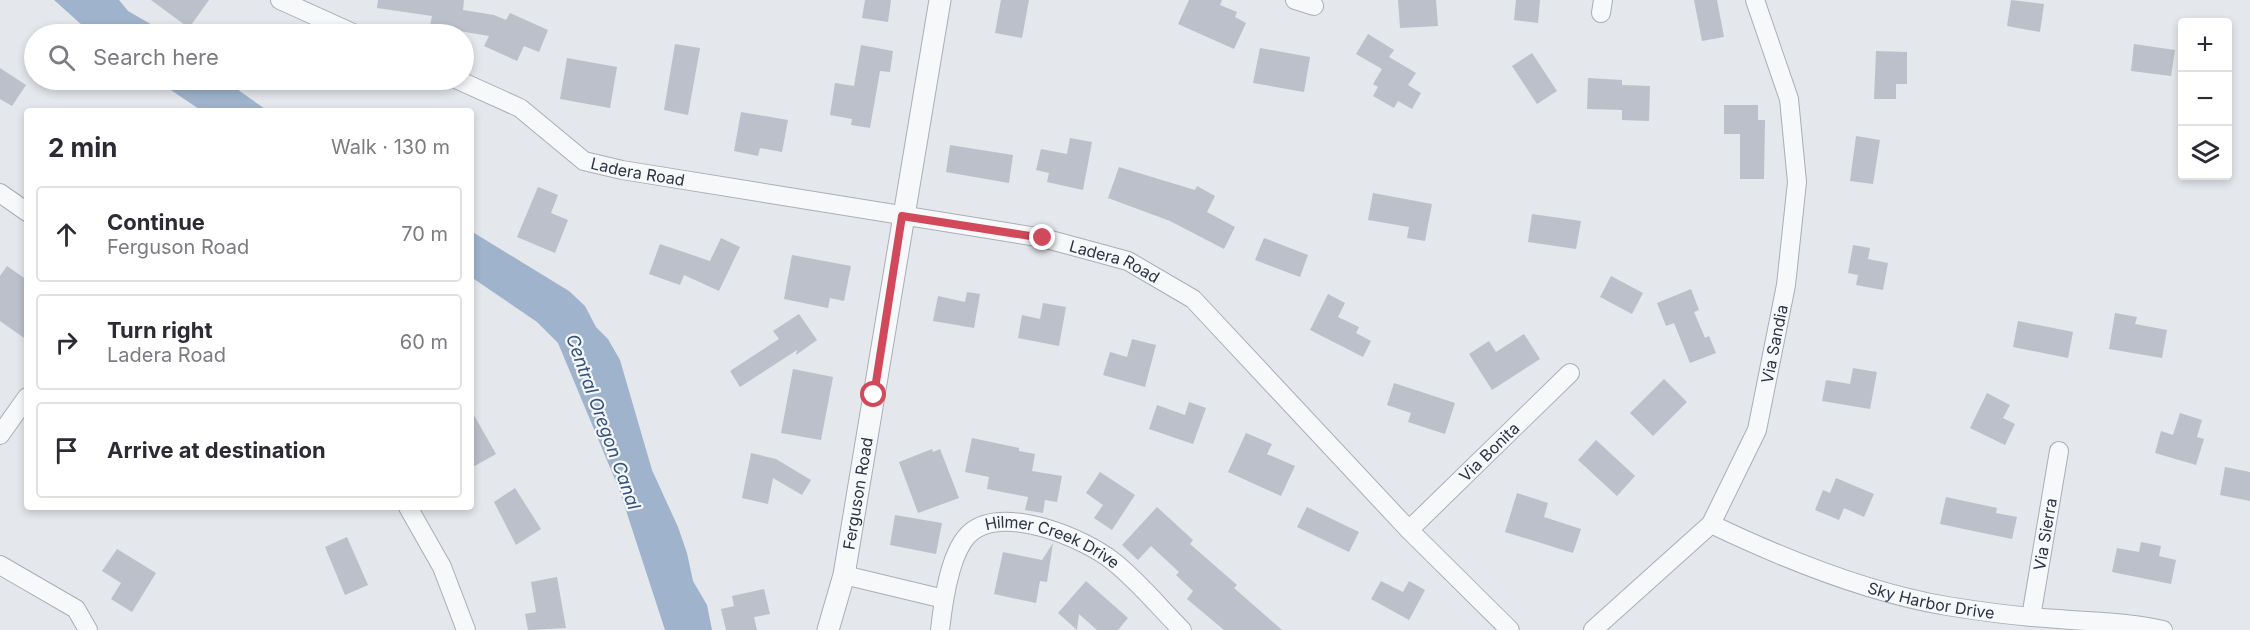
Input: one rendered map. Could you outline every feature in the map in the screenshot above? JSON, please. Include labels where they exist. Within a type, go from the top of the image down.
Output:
[{"type":"street","points":[[280,0],[333,24]]},
{"type":"street","name":"Ferguson Road","points":[[828,630],[843,575],[940,0]]},
{"type":"street","points":[[1295,0],[1314,6]]},
{"type":"street","name":"Via Sandia","points":[[1593,630],[1711,524],[1757,430],[1786,285],[1797,182],[1789,99],[1755,0]]},
{"type":"street","name":"Ladera Road","points":[[474,87],[520,108],[584,162],[1043,238],[1128,261],[1193,299],[1409,530],[1510,630]]},
{"type":"street","points":[[0,193],[24,210]]},
{"type":"street","name":"Via Bonita","points":[[1409,530],[1570,373]]},
{"type":"street","points":[[0,435],[24,401]]},
{"type":"street","name":"Via Sierra","points":[[2031,617],[2059,451]]},
{"type":"street","points":[[410,510],[442,567],[466,630]]},
{"type":"street","name":"Hilmer Creek Drive","points":[[940,630],[944,599],[959,547],[977,526],[992,522],[1012,521],[1080,540],[1114,562],[1182,630]]},
{"type":"street","name":"Sky Harbor Drive","points":[[1711,524],[1758,547],[1859,583],[1944,606],[2031,617],[2141,625],[2163,630]]},
{"type":"street","points":[[0,565],[76,609],[88,630]]},
{"type":"street","points":[[843,575],[944,599]]},
{"type":"water","points":[[54,0],[119,0],[128,11],[151,24],[81,24]]},
{"type":"water","points":[[171,90],[238,90],[264,108],[198,108]]},
{"type":"water","name":"Central Oregon Canal","points":[[474,233],[569,291],[585,306],[596,327],[608,339],[620,360],[652,470],[678,527],[693,581],[707,605],[712,630],[665,630],[619,489],[558,343],[537,322],[474,279]]},
{"type":"building","points":[[151,0],[209,0],[192,24],[184,24]]},
{"type":"building","points":[[378,0],[464,0],[463,10],[494,15],[506,20],[510,13],[548,30],[539,52],[524,46],[517,61],[484,46],[489,36],[474,33],[474,24],[430,24],[432,16],[377,8]]},
{"type":"building","points":[[865,0],[891,0],[888,22],[862,18]]},
{"type":"building","points":[[1001,0],[1029,0],[1022,38],[995,33]]},
{"type":"building","points":[[1189,0],[1222,0],[1220,5],[1237,12],[1235,17],[1246,23],[1234,49],[1178,24]]},
{"type":"building","points":[[1398,0],[1436,0],[1438,26],[1400,28]]},
{"type":"building","points":[[1516,0],[1540,0],[1538,23],[1514,20]]},
{"type":"building","points":[[1694,0],[1717,0],[1724,37],[1702,41]]},
{"type":"building","points":[[2011,0],[2044,4],[2040,32],[2007,26]]},
{"type":"building","points":[[1368,34],[1394,50],[1389,57],[1416,73],[1408,85],[1421,93],[1412,109],[1398,101],[1394,108],[1373,96],[1378,87],[1373,84],[1382,69],[1356,54]]},
{"type":"building","points":[[675,44],[700,48],[688,115],[664,110]]},
{"type":"building","points":[[2134,44],[2175,50],[2171,76],[2131,71]]},
{"type":"building","points":[[861,45],[893,51],[890,72],[880,71],[870,128],[851,125],[852,119],[830,115],[835,83],[854,86]]},
{"type":"building","points":[[1260,48],[1310,57],[1304,92],[1253,83]]},
{"type":"building","points":[[1876,51],[1907,52],[1907,84],[1896,84],[1896,99],[1874,99]]},
{"type":"building","points":[[1532,53],[1557,91],[1537,104],[1512,66]]},
{"type":"building","points":[[567,58],[617,67],[610,108],[560,99]]},
{"type":"building","points":[[0,68],[24,84],[24,88],[12,106],[0,99]]},
{"type":"building","points":[[1588,78],[1622,80],[1622,85],[1650,86],[1649,121],[1622,120],[1622,110],[1587,109]]},
{"type":"building","points":[[1724,105],[1758,105],[1758,120],[1765,120],[1764,179],[1740,179],[1740,134],[1724,134]]},
{"type":"building","points":[[741,112],[788,120],[782,152],[760,148],[758,156],[734,151]]},
{"type":"building","points":[[1856,136],[1880,140],[1873,184],[1850,181]]},
{"type":"building","points":[[1070,138],[1092,142],[1083,190],[1047,182],[1049,173],[1036,170],[1041,149],[1067,154]]},
{"type":"building","points":[[950,145],[1013,155],[1009,183],[946,172]]},
{"type":"building","points":[[1119,167],[1195,190],[1197,186],[1215,196],[1207,212],[1235,227],[1224,249],[1170,221],[1108,198]]},
{"type":"building","points":[[538,187],[558,195],[551,213],[568,220],[555,253],[517,237]]},
{"type":"building","points":[[1373,193],[1432,204],[1425,241],[1407,238],[1409,227],[1368,220]]},
{"type":"building","points":[[1532,214],[1581,221],[1576,249],[1528,242]]},
{"type":"building","points":[[721,238],[740,247],[719,291],[684,275],[680,285],[649,274],[660,244],[710,261]]},
{"type":"building","points":[[1264,238],[1308,255],[1300,277],[1255,260]]},
{"type":"building","points":[[1853,245],[1870,248],[1868,259],[1888,263],[1883,290],[1856,285],[1858,275],[1848,273]]},
{"type":"building","points":[[792,255],[851,266],[844,301],[830,298],[828,308],[784,299]]},
{"type":"building","points":[[7,266],[24,278],[24,338],[0,321],[0,276]]},
{"type":"building","points":[[1611,276],[1643,293],[1632,314],[1600,297]]},
{"type":"building","points":[[1691,289],[1699,310],[1694,312],[1705,338],[1709,336],[1716,353],[1690,363],[1674,323],[1666,326],[1657,303]]},
{"type":"building","points":[[967,292],[980,294],[974,328],[933,321],[938,296],[965,302]]},
{"type":"building","points":[[1328,294],[1345,303],[1338,317],[1359,327],[1356,333],[1371,341],[1363,357],[1310,330]]},
{"type":"building","points":[[1043,303],[1066,307],[1059,346],[1018,338],[1022,315],[1040,319]]},
{"type":"building","points":[[2115,313],[2137,317],[2135,324],[2167,330],[2162,358],[2109,349]]},
{"type":"building","points":[[799,314],[817,340],[796,355],[797,350],[740,387],[730,371],[779,339],[773,331]]},
{"type":"building","points":[[2018,321],[2073,332],[2068,358],[2013,347]]},
{"type":"building","points":[[1524,334],[1540,359],[1492,390],[1469,354],[1489,341],[1496,352]]},
{"type":"building","points":[[1132,339],[1156,345],[1145,387],[1103,375],[1110,352],[1127,357]]},
{"type":"building","points":[[1853,368],[1877,372],[1870,409],[1822,401],[1826,380],[1850,384]]},
{"type":"building","points":[[793,369],[833,377],[821,440],[781,433]]},
{"type":"building","points":[[1664,379],[1687,402],[1653,436],[1630,413]]},
{"type":"building","points":[[1394,383],[1455,403],[1445,434],[1408,422],[1411,413],[1387,405]]},
{"type":"building","points":[[1987,393],[2010,405],[2003,418],[2015,424],[2005,445],[1970,428]]},
{"type":"building","points":[[1189,402],[1206,408],[1193,444],[1149,429],[1157,405],[1185,415]]},
{"type":"building","points":[[2180,413],[2202,420],[2197,437],[2204,439],[2196,465],[2155,453],[2161,431],[2173,435]]},
{"type":"building","points":[[474,415],[496,454],[474,466]]},
{"type":"building","points":[[1246,433],[1272,444],[1267,454],[1295,466],[1281,496],[1228,472]]},
{"type":"building","points":[[972,438],[1019,448],[1019,451],[1035,454],[1032,471],[1062,476],[1057,502],[1045,500],[1043,513],[1025,510],[1028,497],[987,489],[989,477],[965,472]]},
{"type":"building","points":[[1596,440],[1635,476],[1617,496],[1578,460]]},
{"type":"building","points":[[932,449],[933,452],[940,449],[959,498],[918,513],[899,462]]},
{"type":"building","points":[[751,453],[776,459],[811,480],[802,495],[773,478],[768,504],[742,498]]},
{"type":"building","points":[[2225,467],[2250,472],[2250,501],[2220,495]]},
{"type":"building","points":[[1100,472],[1135,495],[1112,530],[1094,518],[1103,505],[1086,493]]},
{"type":"building","points":[[1836,478],[1874,494],[1864,517],[1844,508],[1839,520],[1815,510],[1823,490],[1830,493]]},
{"type":"building","points":[[515,488],[541,529],[516,545],[494,502]]},
{"type":"building","points":[[1517,493],[1548,503],[1544,517],[1581,529],[1573,553],[1505,532]]},
{"type":"building","points":[[1946,497],[1997,508],[1996,513],[2017,517],[2012,539],[1940,524]]},
{"type":"building","points":[[1157,507],[1193,540],[1190,544],[1237,585],[1234,588],[1282,630],[1224,630],[1187,599],[1193,591],[1176,575],[1179,572],[1151,546],[1138,560],[1122,545]]},
{"type":"building","points":[[1307,507],[1359,532],[1349,552],[1297,527]]},
{"type":"building","points":[[895,515],[942,523],[936,554],[890,545]]},
{"type":"building","points":[[347,537],[368,585],[345,595],[325,547]]},
{"type":"building","points":[[2141,542],[2161,546],[2159,556],[2176,560],[2171,584],[2112,572],[2117,548],[2139,552]]},
{"type":"building","points":[[1053,543],[1047,582],[1040,581],[1036,603],[994,594],[1003,552],[1042,560]]},
{"type":"building","points":[[117,549],[156,573],[132,612],[111,599],[121,583],[102,571]]},
{"type":"building","points":[[557,577],[566,628],[528,630],[525,614],[536,612],[531,582]]},
{"type":"building","points":[[1086,581],[1128,618],[1118,630],[1097,630],[1079,614],[1077,630],[1058,613]]},
{"type":"building","points":[[1381,581],[1403,592],[1409,581],[1425,590],[1409,620],[1371,599]]},
{"type":"building","points":[[764,589],[770,614],[754,617],[757,630],[726,630],[721,609],[734,606],[732,596]]},
{"type":"route","points":[[874,395],[902,216],[1043,238]]}]
